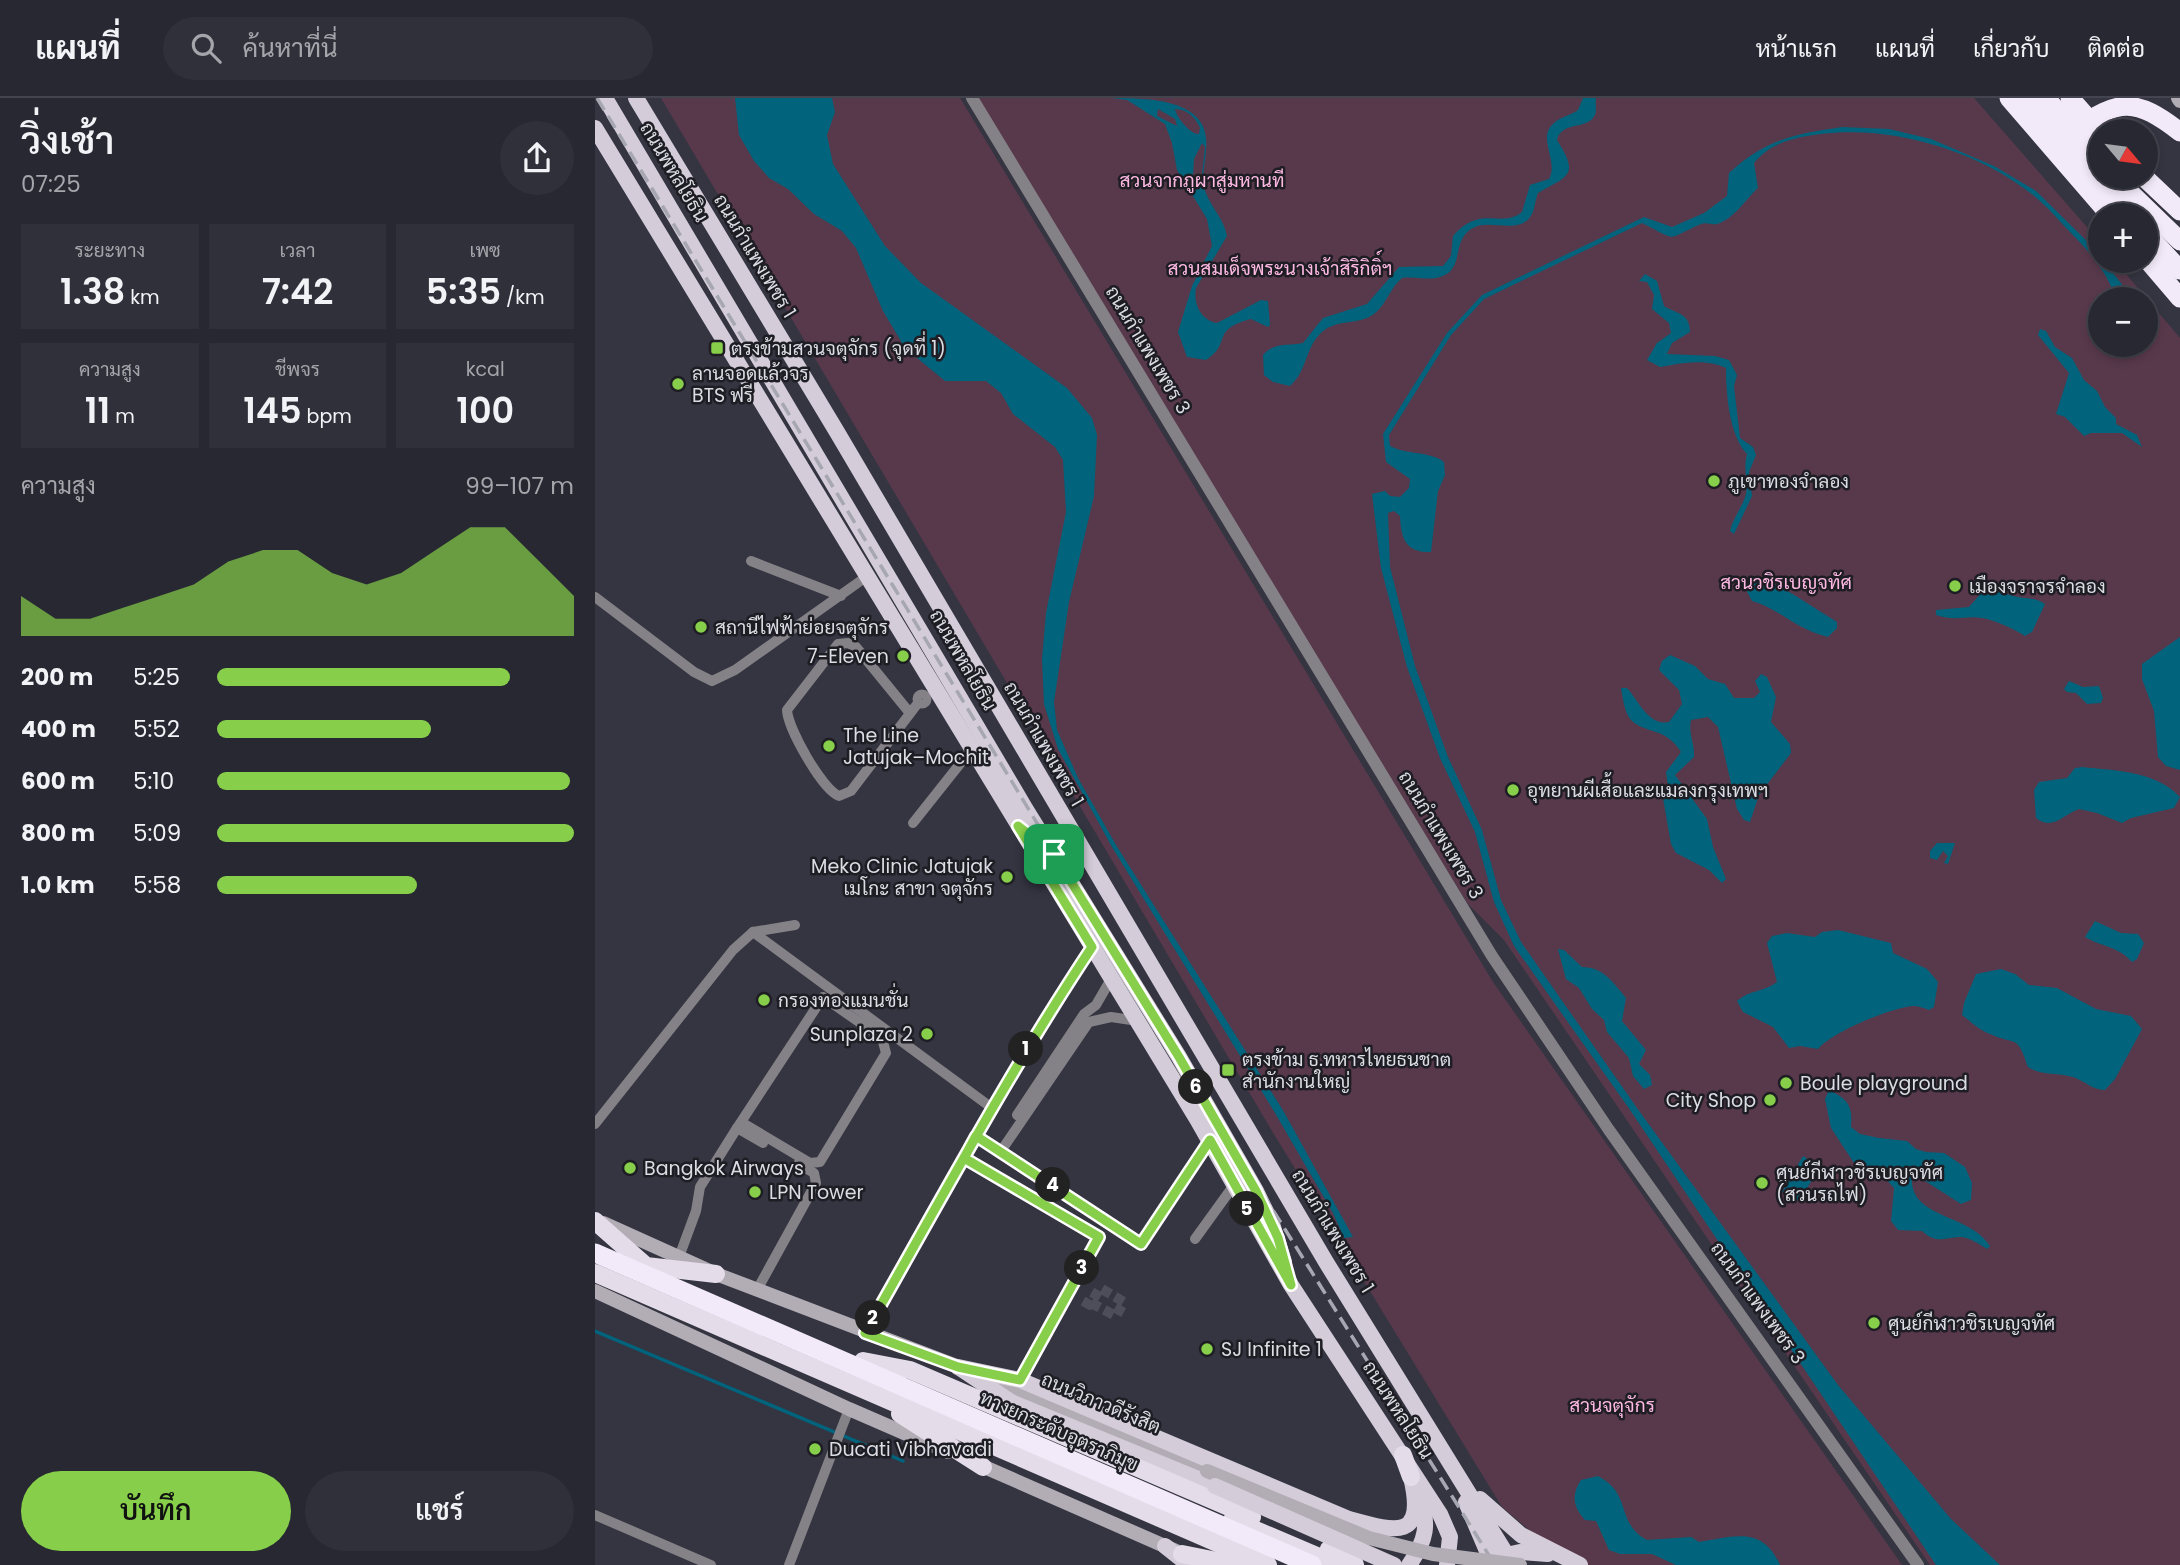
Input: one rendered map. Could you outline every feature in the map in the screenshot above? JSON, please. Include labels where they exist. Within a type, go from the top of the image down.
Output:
[{"type":"highway","points":[[2009,98],[2100,203]]},
{"type":"highway","points":[[2029,98],[2048,125],[2119,203]]},
{"type":"highway","points":[[2046,98],[2088,146]]},
{"type":"highway","points":[[2070,98],[2089,119]]},
{"type":"highway","points":[[2056,152],[2064,139],[2100,109],[2121,100],[2159,115],[2180,132]]},
{"type":"highway","points":[[2126,189],[2180,241]]},
{"type":"highway","points":[[2157,189],[2177,208]]},
{"type":"highway","points":[[2158,246],[2180,270]]},
{"type":"highway","points":[[2158,272],[2180,298]]},
{"type":"highway","points":[[595,1221],[646,1266],[716,1274]]},
{"type":"highway","points":[[595,1243],[1338,1565]]},
{"type":"highway","name":"ทางยกระดับอุตราภิมุข","points":[[595,1253],[1312,1565]]},
{"type":"highway","name":"ทางยกระดับอุตราภิมุข","points":[[595,1267],[1283,1565]]},
{"type":"highway","points":[[595,1273],[1203,1534],[1268,1565]]},
{"type":"highway","points":[[863,1361],[910,1370],[1339,1553],[1355,1565]]},
{"type":"highway","points":[[857,1387],[983,1467]]},
{"type":"highway","points":[[1402,1455],[1411,1477]]},
{"type":"highway","points":[[1179,1555],[1237,1565]]},
{"type":"main road","name":"ถนนพหลโยธิน","points":[[605,98],[1054,854],[1179,1057],[1256,1191],[1278,1238],[1291,1285]]},
{"type":"main road","name":"ถนนกำแพงเพชร 1","points":[[636,98],[837,432],[1326,1262],[1462,1479],[1498,1562]]},
{"type":"main road","name":"ถนนพหลโยธิน","points":[[595,128],[866,577],[926,697],[971,750],[1210,1140],[1291,1285],[1440,1514],[1450,1546],[1450,1565]]},
{"type":"main road","points":[[636,149],[639,202]]},
{"type":"main road","points":[[1018,826],[1054,854]]},
{"type":"main road","name":"ถนนวิภาวดีรังสิต","points":[[595,1221],[716,1274],[1058,1406],[1369,1538],[1433,1554],[1520,1565]]},
{"type":"main road","points":[[595,1291],[849,1409],[1179,1555],[1213,1565]]},
{"type":"main road","points":[[958,1367],[1020,1380],[1349,1519],[1391,1531],[1404,1529],[1414,1519],[1417,1509],[1411,1477]]},
{"type":"main road","points":[[958,1367],[1011,1402],[1215,1486],[1394,1565]]},
{"type":"main road","points":[[1409,1565],[1425,1540],[1427,1520],[1411,1477]]},
{"type":"main road","points":[[1462,1479],[1509,1526],[1557,1556],[1580,1565]]},
{"type":"main road","points":[[1349,1519],[1364,1532],[1367,1542],[1364,1565]]},
{"type":"main road","points":[[1498,1562],[1535,1552],[1557,1556]]},
{"type":"street","name":"ถนนกำแพงเพชร 3","points":[[972,98],[1498,966],[1609,1130],[1919,1565]]},
{"type":"street","points":[[751,561],[841,596]]},
{"type":"street","points":[[595,597],[694,672],[712,681],[735,670],[866,577]]},
{"type":"street","points":[[909,712],[856,647],[845,643],[838,644],[787,710],[792,731],[829,789],[839,796],[851,791],[909,712],[926,697]]},
{"type":"street","points":[[913,823],[971,750]]},
{"type":"street","points":[[595,1124],[733,950],[753,932],[795,925]]},
{"type":"street","points":[[753,932],[992,1108]]},
{"type":"street","points":[[865,1333],[1036,1032],[1092,947]]},
{"type":"street","points":[[1101,1018],[1094,1014],[1096,1005],[1111,979]]},
{"type":"street","points":[[679,1257],[696,1212],[700,1187],[739,1125],[823,997],[882,1038],[886,1053],[820,1163],[810,1163],[739,1125]]},
{"type":"street","points":[[998,1149],[1084,1014],[1096,1005]]},
{"type":"street","points":[[998,1149],[1089,1022],[1101,1018],[1138,1021]]},
{"type":"street","points":[[739,1125],[817,1177],[757,1290]]},
{"type":"street","points":[[976,1136],[1141,1244],[1210,1140]]},
{"type":"street","points":[[964,1158],[1099,1237],[1020,1380]]},
{"type":"street","points":[[1195,1238],[1234,1185]]},
{"type":"street","points":[[789,1565],[849,1409]]},
{"type":"street","points":[[595,1515],[711,1565]]},
{"type":"green space","name":"สวนจตุจักร","points":[[661,98],[960,98],[1493,982],[1902,1565],[1587,1565],[1540,1539],[1502,1507],[1272,1131]]},
{"type":"green space","name":"สวนวชิรเบญจทัศ","points":[[978,98],[1974,98],[2088,228],[2088,273],[2125,273],[2137,287],[2088,287],[2088,357],[2158,357],[2158,312],[2180,338],[2180,1565],[1930,1565],[1504,940],[1467,903],[1195,461]]},
{"type":"water","points":[[735,98],[832,98],[835,112],[827,135],[833,164],[885,246],[921,283],[1067,388],[1092,418],[1097,435],[1094,496],[1069,602],[1054,702],[1057,730],[1078,778],[1116,845],[1284,1112],[1353,1237],[1344,1238],[1333,1213],[1275,1113],[1112,847],[1058,749],[1044,704],[1042,659],[1046,613],[1066,512],[1063,460],[1055,447],[1013,414],[1001,393],[986,381],[945,381],[905,348],[883,311],[856,248],[842,231],[814,214],[788,189],[769,178],[754,161],[739,135]]},
{"type":"water","points":[[1112,98],[1169,103],[1194,115],[1202,125],[1206,138],[1204,187],[1227,236],[1196,288],[1199,310],[1207,319],[1217,323],[1261,300],[1268,301],[1268,327],[1251,319],[1238,323],[1225,332],[1219,348],[1206,360],[1187,357],[1178,332],[1192,286],[1212,246],[1207,219],[1177,170],[1165,124],[1127,100]],"holes":[[[1158,109],[1175,119],[1177,126],[1157,116]],[[1175,109],[1191,115],[1200,128],[1199,134],[1188,129]],[[1202,143],[1205,147],[1202,175],[1197,178],[1193,175],[1194,159]]]},
{"type":"water","points":[[1583,98],[1596,98],[1595,115],[1586,123],[1564,130],[1560,134],[1557,140],[1568,161],[1567,174],[1538,193],[1533,212],[1527,221],[1512,226],[1486,225],[1471,229],[1461,241],[1456,262],[1448,273],[1435,278],[1402,278],[1371,316],[1326,329],[1311,346],[1300,374],[1290,386],[1273,382],[1264,375],[1263,355],[1267,351],[1277,346],[1303,343],[1323,318],[1367,304],[1399,267],[1443,266],[1451,256],[1453,236],[1463,226],[1482,219],[1514,217],[1522,212],[1530,185],[1549,179],[1552,165],[1547,143],[1549,130],[1556,121],[1578,110]]},
{"type":"water","points":[[1842,127],[1889,129],[1931,139],[1994,166],[2036,191],[2088,242],[2088,252],[2033,195],[2011,179],[1986,165],[1932,144],[1876,133],[1848,132],[1802,137],[1776,145],[1754,163],[1758,188],[1723,222],[1701,224],[1672,237],[1642,223],[1484,299],[1451,335],[1389,435],[1390,446],[1432,456],[1444,462],[1445,475],[1438,491],[1431,552],[1410,547],[1404,538],[1400,516],[1394,511],[1388,513],[1390,567],[1415,666],[1448,757],[1482,830],[1501,900],[1521,942],[1637,1108],[1838,1385],[1951,1519],[2000,1565],[1936,1565],[1628,1107],[1514,946],[1494,902],[1475,832],[1440,758],[1407,667],[1381,568],[1372,494],[1385,491],[1390,496],[1400,497],[1409,488],[1410,479],[1386,462],[1383,434],[1447,333],[1482,295],[1644,217],[1672,227],[1704,213],[1727,196],[1729,173],[1756,152],[1782,140]]},
{"type":"water","points":[[2103,273],[2113,273],[2124,287],[2111,287]]},
{"type":"water","points":[[1645,274],[1657,281],[1664,306],[1688,321],[1690,332],[1672,343],[1667,354],[1715,356],[1729,360],[1737,375],[1734,386],[1740,438],[1753,447],[1756,455],[1749,472],[1752,496],[1734,534],[1730,531],[1731,526],[1746,494],[1747,454],[1732,425],[1726,368],[1701,362],[1660,367],[1647,360],[1657,343],[1671,333],[1669,323],[1652,309],[1654,295],[1647,282],[1639,281]]},
{"type":"water","points":[[2040,329],[2046,331],[2055,347],[2072,358],[2084,380],[2097,391],[2105,407],[2116,418],[2116,424],[2137,435],[2142,447],[2122,433],[2091,433],[2084,436],[2065,417],[2056,414],[2069,373],[2038,335]]},
{"type":"water","points":[[1762,578],[1837,622],[1837,628],[1828,637],[1752,601],[1744,586]]},
{"type":"water","points":[[1998,589],[2045,604],[2032,632],[2025,636],[1987,619],[1936,615],[1936,610],[1969,607],[1984,590]]},
{"type":"water","points":[[2180,637],[2180,770],[2166,766],[2158,757],[2154,711],[2142,679],[2142,664]]},
{"type":"water","points":[[1670,655],[1695,666],[1708,679],[1725,684],[1734,698],[1754,698],[1760,692],[1755,681],[1761,674],[1767,677],[1776,697],[1771,722],[1790,744],[1791,753],[1759,795],[1750,822],[1744,820],[1737,809],[1718,727],[1708,717],[1691,720],[1694,757],[1675,775],[1707,819],[1713,847],[1726,879],[1722,883],[1709,870],[1676,853],[1671,844],[1663,798],[1668,787],[1666,772],[1681,752],[1669,738],[1631,720],[1624,705],[1621,688],[1627,688],[1650,716],[1655,720],[1669,722],[1682,704],[1679,690],[1659,670],[1662,661]]},
{"type":"water","points":[[2069,681],[2083,687],[2099,686],[2103,698],[2101,703],[2087,704],[2076,693],[2067,692],[2064,689]]},
{"type":"water","points":[[2075,768],[2134,773],[2159,781],[2180,797],[2174,808],[2131,818],[2122,823],[2079,809],[2057,821],[2047,823],[2036,818],[2034,790],[2039,782],[2067,778]]},
{"type":"water","points":[[1937,843],[1955,843],[1948,864],[1944,863],[1948,856],[1943,851],[1937,860],[1930,858],[1930,851]]},
{"type":"water","points":[[2095,921],[2121,933],[2138,934],[2144,943],[2137,959],[2132,962],[2115,950],[2085,937]]},
{"type":"water","points":[[1838,930],[1891,943],[1893,953],[1927,969],[1938,982],[1934,1007],[1929,1010],[1913,1006],[1877,1016],[1848,1028],[1818,1049],[1800,1046],[1789,1048],[1773,1027],[1743,1012],[1737,1001],[1777,982],[1767,943],[1772,936],[1787,933],[1815,937],[1822,932]]},
{"type":"water","points":[[1558,949],[1564,950],[1582,967],[1602,973],[1626,998],[1622,1021],[1646,1050],[1639,1064],[1650,1075],[1652,1085],[1644,1089],[1633,1076],[1629,1058],[1607,1032],[1604,1020],[1592,1009],[1579,988],[1566,979]]},
{"type":"water","points":[[2001,969],[2015,974],[2029,985],[2057,988],[2096,1009],[2131,1016],[2142,1029],[2115,1079],[2105,1090],[2096,1089],[2073,1077],[2039,1072],[2028,1067],[2015,1042],[1982,1030],[1962,1015],[1976,974]]},
{"type":"water","points":[[1829,1090],[1848,1104],[1851,1127],[1860,1134],[1907,1141],[1916,1149],[1944,1153],[1965,1167],[1972,1183],[1971,1200],[1961,1204],[1919,1177],[1912,1178],[1914,1191],[1920,1201],[1930,1209],[1969,1227],[1981,1235],[1990,1246],[1987,1249],[1963,1237],[1935,1239],[1922,1231],[1898,1230],[1891,1221],[1894,1188],[1880,1173],[1856,1166],[1831,1128],[1825,1099]]},
{"type":"water","points":[[1803,1156],[1820,1167],[1799,1201],[1782,1192]]},
{"type":"water","points":[[1598,1476],[1616,1491],[1631,1525],[1647,1540],[1691,1537],[1699,1542],[1745,1537],[1765,1544],[1780,1565],[1676,1565],[1652,1554],[1620,1554],[1609,1550],[1596,1521],[1585,1520],[1575,1501],[1581,1480]]},
{"type":"waterway","points":[[595,1331],[903,1461]]},
{"type":"tunnel","points":[[1083,1301],[1090,1305],[1091,1303],[1100,1288],[1124,1302],[1116,1316],[1091,1303]]},
{"type":"railway","points":[[597,98],[1236,1151],[1495,1565]]},
{"type":"place","name":"ตรงข้ามสวนจตุจักร (จุดที่ 1)","points":[[717,348]]},
{"type":"place","name":"ลานจอดแล้วจร BTS ฟรี","points":[[678,384]]},
{"type":"place","name":"ภูเขาทองจำลอง","points":[[1714,481]]},
{"type":"place","name":"เมืองจราจรจำลอง","points":[[1955,586]]},
{"type":"place","name":"สถานีไฟฟ้าย่อยจตุจักร","points":[[701,627]]},
{"type":"place","name":"7-Eleven","points":[[903,656]]},
{"type":"place","name":"The Line Jatujak–Mochit","points":[[829,746]]},
{"type":"place","name":"อุทยานผีเสื้อและแมลงกรุงเทพฯ","points":[[1513,790]]},
{"type":"place","name":"Meko Clinic Jatujak เมโกะ สาขา จตุจักร","points":[[1007,877]]},
{"type":"place","name":"กรองทองแมนชั่น","points":[[764,1000]]},
{"type":"place","name":"Sunplaza 2","points":[[927,1034]]},
{"type":"place","name":"ตรงข้าม ธ.ทหารไทยธนชาต สำนักงานใหญ่","points":[[1228,1070]]},
{"type":"place","name":"Boule playground","points":[[1786,1083]]},
{"type":"place","name":"City Shop","points":[[1770,1100]]},
{"type":"place","name":"Bangkok Airways","points":[[630,1168]]},
{"type":"place","name":"ศูนย์กีฬาวชิรเบญจทัศ (สวนรถไฟ)","points":[[1762,1183]]},
{"type":"place","name":"LPN Tower","points":[[755,1192]]},
{"type":"place","name":"ศูนย์กีฬาวชิรเบญจทัศ","points":[[1874,1323]]},
{"type":"place","name":"SJ Infinite 1","points":[[1207,1349]]},
{"type":"place","name":"Ducati Vibhavadi","points":[[815,1449]]},
{"type":"route","points":[[1054,854],[1018,826],[1092,947],[1036,1032],[976,1136],[865,1333],[958,1367],[993,1372],[1020,1380],[1099,1237],[964,1158],[976,1136],[1141,1244],[1210,1140],[1291,1285],[1278,1238],[1256,1191],[1179,1057],[1054,854]]},
{"type":"park label","name":"สวนจากภูผาสู่มหานที","points":[[1202,180]]},
{"type":"park label","name":"สวนสมเด็จพระนางเจ้าสิริกิติ์ฯ","points":[[1280,268]]}]
